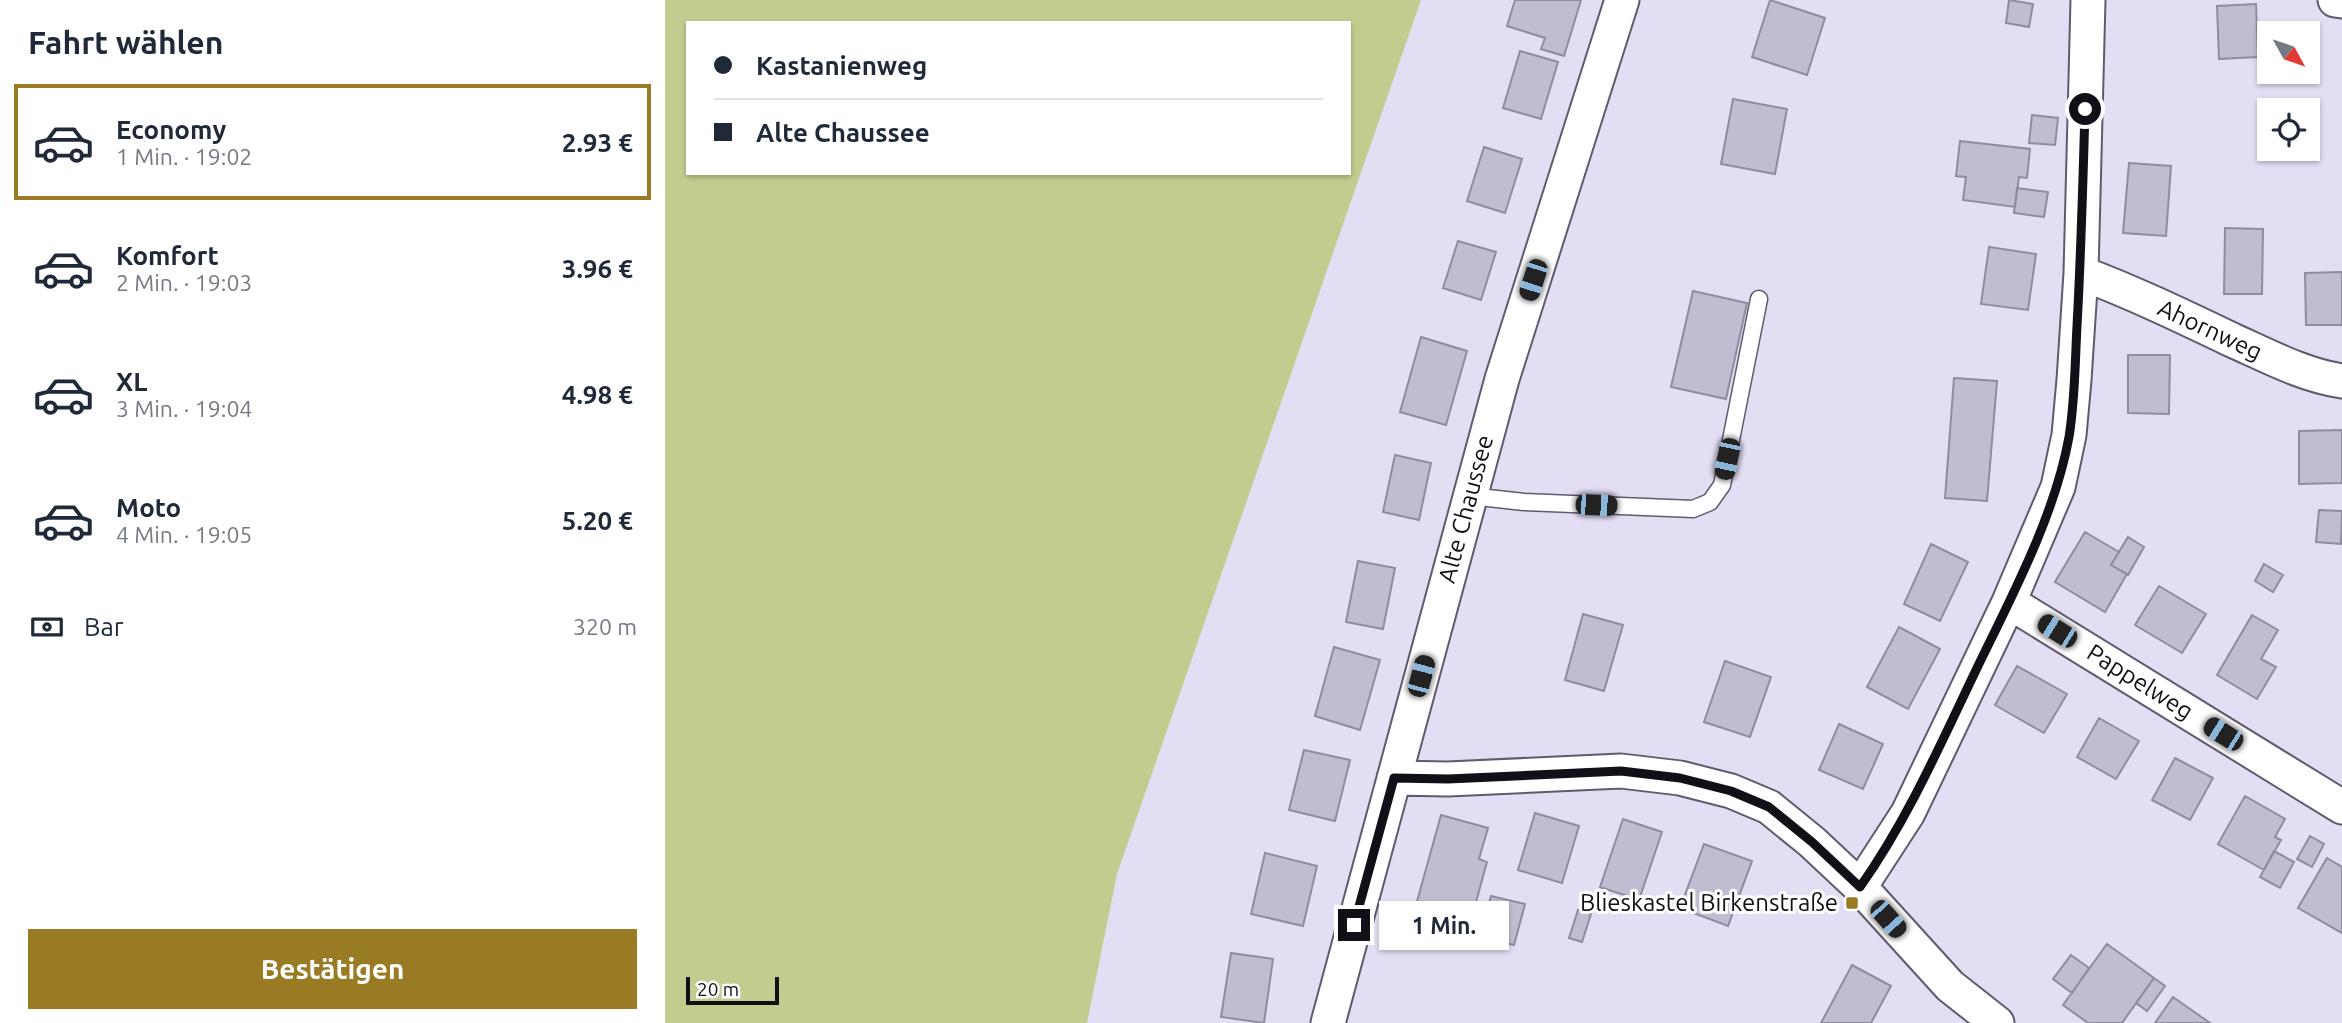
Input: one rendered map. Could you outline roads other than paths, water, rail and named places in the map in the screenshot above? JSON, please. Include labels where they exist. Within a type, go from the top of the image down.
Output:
[{"type":"street","name":"Alte Chaussee","points":[[1328,1023],[1501,379],[1622,0]]},
{"type":"street","points":[[1860,887],[1908,813],[2009,602],[2058,487],[2069,435],[2081,273],[2088,0]]},
{"type":"street","points":[[2335,0],[2342,1]]},
{"type":"street","name":"Ahornweg","points":[[2081,273],[2122,288],[2284,364],[2342,381]]},
{"type":"street","name":"Pappelweg","points":[[2009,602],[2342,807]]},
{"type":"street","points":[[1394,778],[1448,779],[1621,771],[1680,778],[1731,791],[1769,807],[1812,842],[1860,887],[1950,986],[1997,1023]]},
{"type":"lane","points":[[1470,496],[1524,502],[1693,509],[1710,502],[1721,485],[1759,299]]},
{"type":"place","name":"Blieskastel Birkenstraße","points":[[1852,903]]}]
